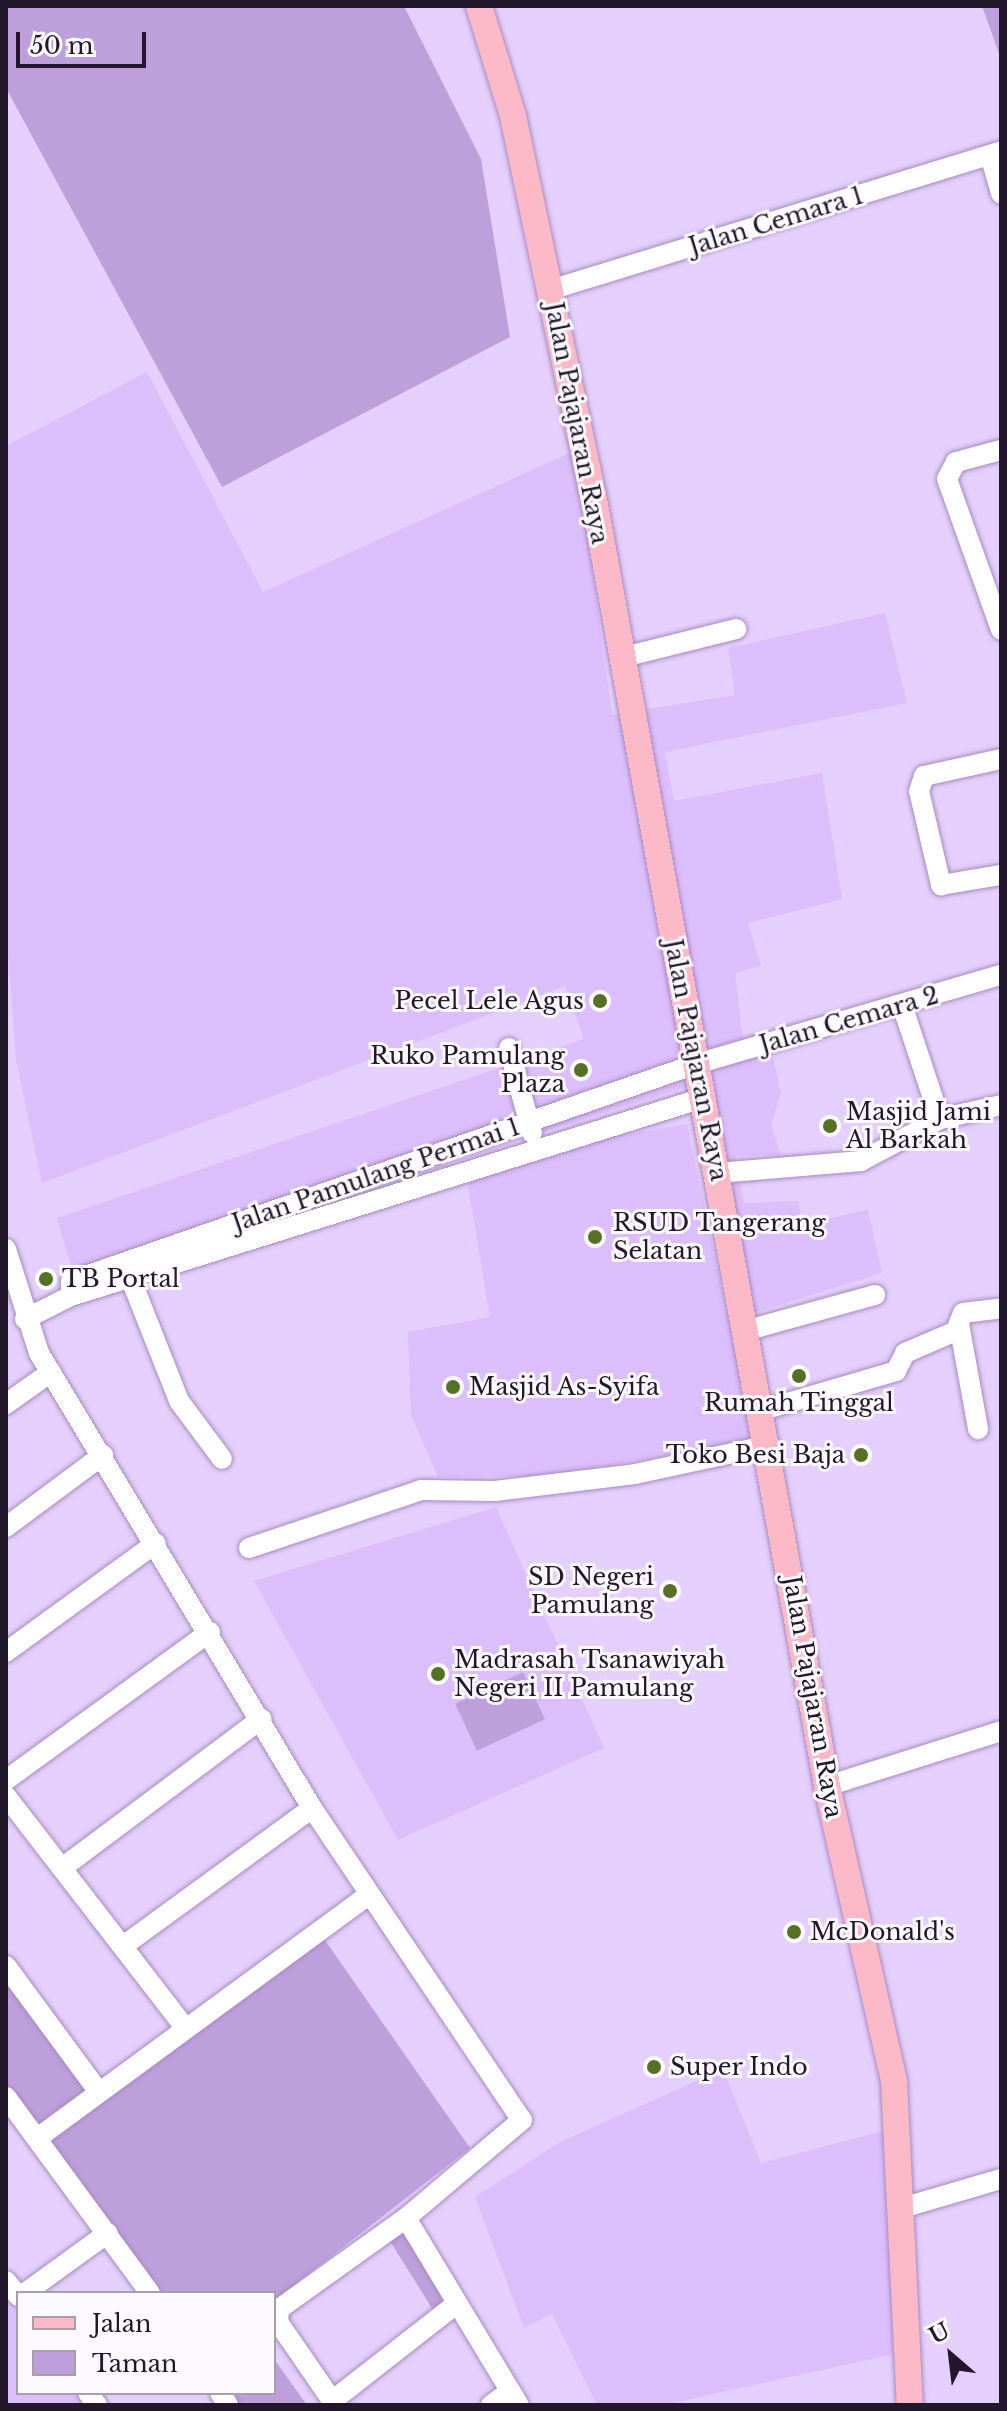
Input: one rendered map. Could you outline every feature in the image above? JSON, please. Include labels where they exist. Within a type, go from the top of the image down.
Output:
[{"type":"main road","name":"Jalan Pajajaran Raya","points":[[479,6],[513,116],[550,290],[770,1445],[827,1786],[894,2082],[905,2207],[910,2405]]},
{"type":"street","name":"Jalan Cemara 1","points":[[550,290],[995,153]]},
{"type":"street","points":[[995,153],[1001,193]]},
{"type":"street","points":[[1001,450],[956,462],[947,479],[1001,630]]},
{"type":"street","points":[[620,658],[736,629]]},
{"type":"street","points":[[1001,759],[924,776],[919,791],[941,885],[1001,875]]},
{"type":"street","name":"Jalan Cemara 2","points":[[696,1064],[1001,975]]},
{"type":"street","points":[[902,1005],[940,1119]]},
{"type":"street","points":[[509,1048],[538,1148]]},
{"type":"street","name":"Jalan Pamulang Permai 1","points":[[346,1197],[529,1122],[696,1064]]},
{"type":"street","points":[[25,1319],[71,1296],[346,1197],[538,1148],[703,1098]]},
{"type":"street","points":[[718,1173],[861,1161],[940,1119],[1001,1105]]},
{"type":"street","name":"Jalan Pamulang Permai 1","points":[[71,1296],[71,1281],[270,1222]]},
{"type":"street","points":[[6,1249],[11,1279],[25,1319],[51,1372],[210,1632],[312,1808],[522,2120],[406,2218],[276,2315],[333,2403],[456,2304]]},
{"type":"street","points":[[130,1277],[179,1401],[222,1459]]},
{"type":"street","points":[[748,1330],[875,1295]]},
{"type":"street","points":[[978,1429],[959,1324],[963,1313],[1001,1308]]},
{"type":"street","points":[[763,1410],[896,1371],[905,1353],[959,1324]]},
{"type":"street","points":[[6,1404],[51,1372]]},
{"type":"street","points":[[249,1548],[421,1490],[495,1491],[635,1474],[770,1445]]},
{"type":"street","points":[[6,1527],[103,1455]]},
{"type":"street","points":[[6,1652],[156,1543]]},
{"type":"street","points":[[6,1780],[210,1632]]},
{"type":"street","points":[[62,1868],[261,1719]]},
{"type":"street","points":[[827,1786],[1001,1731]]},
{"type":"street","points":[[6,1796],[186,2029]]},
{"type":"street","points":[[123,1946],[312,1808]]},
{"type":"street","points":[[39,2137],[369,1895]]},
{"type":"street","points":[[6,1966],[99,2092]]},
{"type":"street","points":[[6,2097],[39,2137],[149,2291]]},
{"type":"street","points":[[905,2207],[1001,2179]]},
{"type":"street","points":[[406,2218],[514,2398],[491,2405]]},
{"type":"street","points":[[28,2291],[108,2233]]},
{"type":"shaded area","points":[[147,372],[263,592],[576,450],[612,715],[735,695],[728,648],[885,613],[907,703],[665,752],[674,801],[822,773],[842,899],[748,923],[761,966],[735,973],[743,1038],[767,1029],[781,1093],[771,1125],[781,1155],[735,1156],[744,1203],[798,1201],[803,1224],[868,1210],[882,1273],[754,1313],[686,1087],[75,1281],[57,1218],[584,1039],[565,986],[42,1183],[16,1060],[6,925],[6,446]]},
{"type":"shaded area","name":"RSUD Tangerang Selatan","points":[[687,1124],[754,1441],[544,1476],[438,1477],[411,1415],[408,1332],[490,1317],[464,1162]]},
{"type":"shaded area","name":"Madrasah Tsanawiyah Negeri II Pamulang","points":[[496,1507],[604,1748],[398,1840],[254,1581]]},
{"type":"shaded area","points":[[723,2069],[761,2163],[887,2130],[899,2353],[664,2405],[597,2405],[552,2314],[524,2328],[475,2197],[560,2142]]},
{"type":"shaded area","points":[[16,2300],[16,2395],[90,2395],[97,2405],[6,2405],[6,2307]]},
{"type":"green space","points":[[6,6],[404,6],[481,159],[510,337],[222,487],[6,88]]},
{"type":"green space","points":[[982,6],[1001,6],[1001,59]]},
{"type":"green space","points":[[523,1672],[545,1719],[477,1751],[455,1704]]},
{"type":"green space","points":[[320,1933],[470,2148],[276,2299],[276,2291],[158,2291],[6,2088],[6,1969],[104,2091]]},
{"type":"green space","points":[[406,2218],[456,2304],[438,2318],[385,2233]]},
{"type":"green space","points":[[276,2362],[307,2405],[239,2405],[232,2395],[276,2395]]},
{"type":"place","name":"Pecel Lele Agus","points":[[600,1001]]},
{"type":"place","name":"Ruko Pamulang Plaza","points":[[581,1070]]},
{"type":"place","name":"Masjid Jami Al Barkah","points":[[830,1126]]},
{"type":"place","name":"RSUD Tangerang Selatan","points":[[595,1237]]},
{"type":"place","name":"TB Portal","points":[[46,1279]]},
{"type":"place","name":"Rumah Tinggal","points":[[799,1376]]},
{"type":"place","name":"Masjid As-Syifa","points":[[453,1387]]},
{"type":"place","name":"Toko Besi Baja","points":[[861,1455]]},
{"type":"place","name":"SD Negeri Pamulang","points":[[670,1591]]},
{"type":"place","name":"Madrasah Tsanawiyah Negeri II Pamulang","points":[[438,1674]]},
{"type":"place","name":"McDonald's","points":[[794,1932]]},
{"type":"place","name":"Super Indo","points":[[654,2067]]}]
